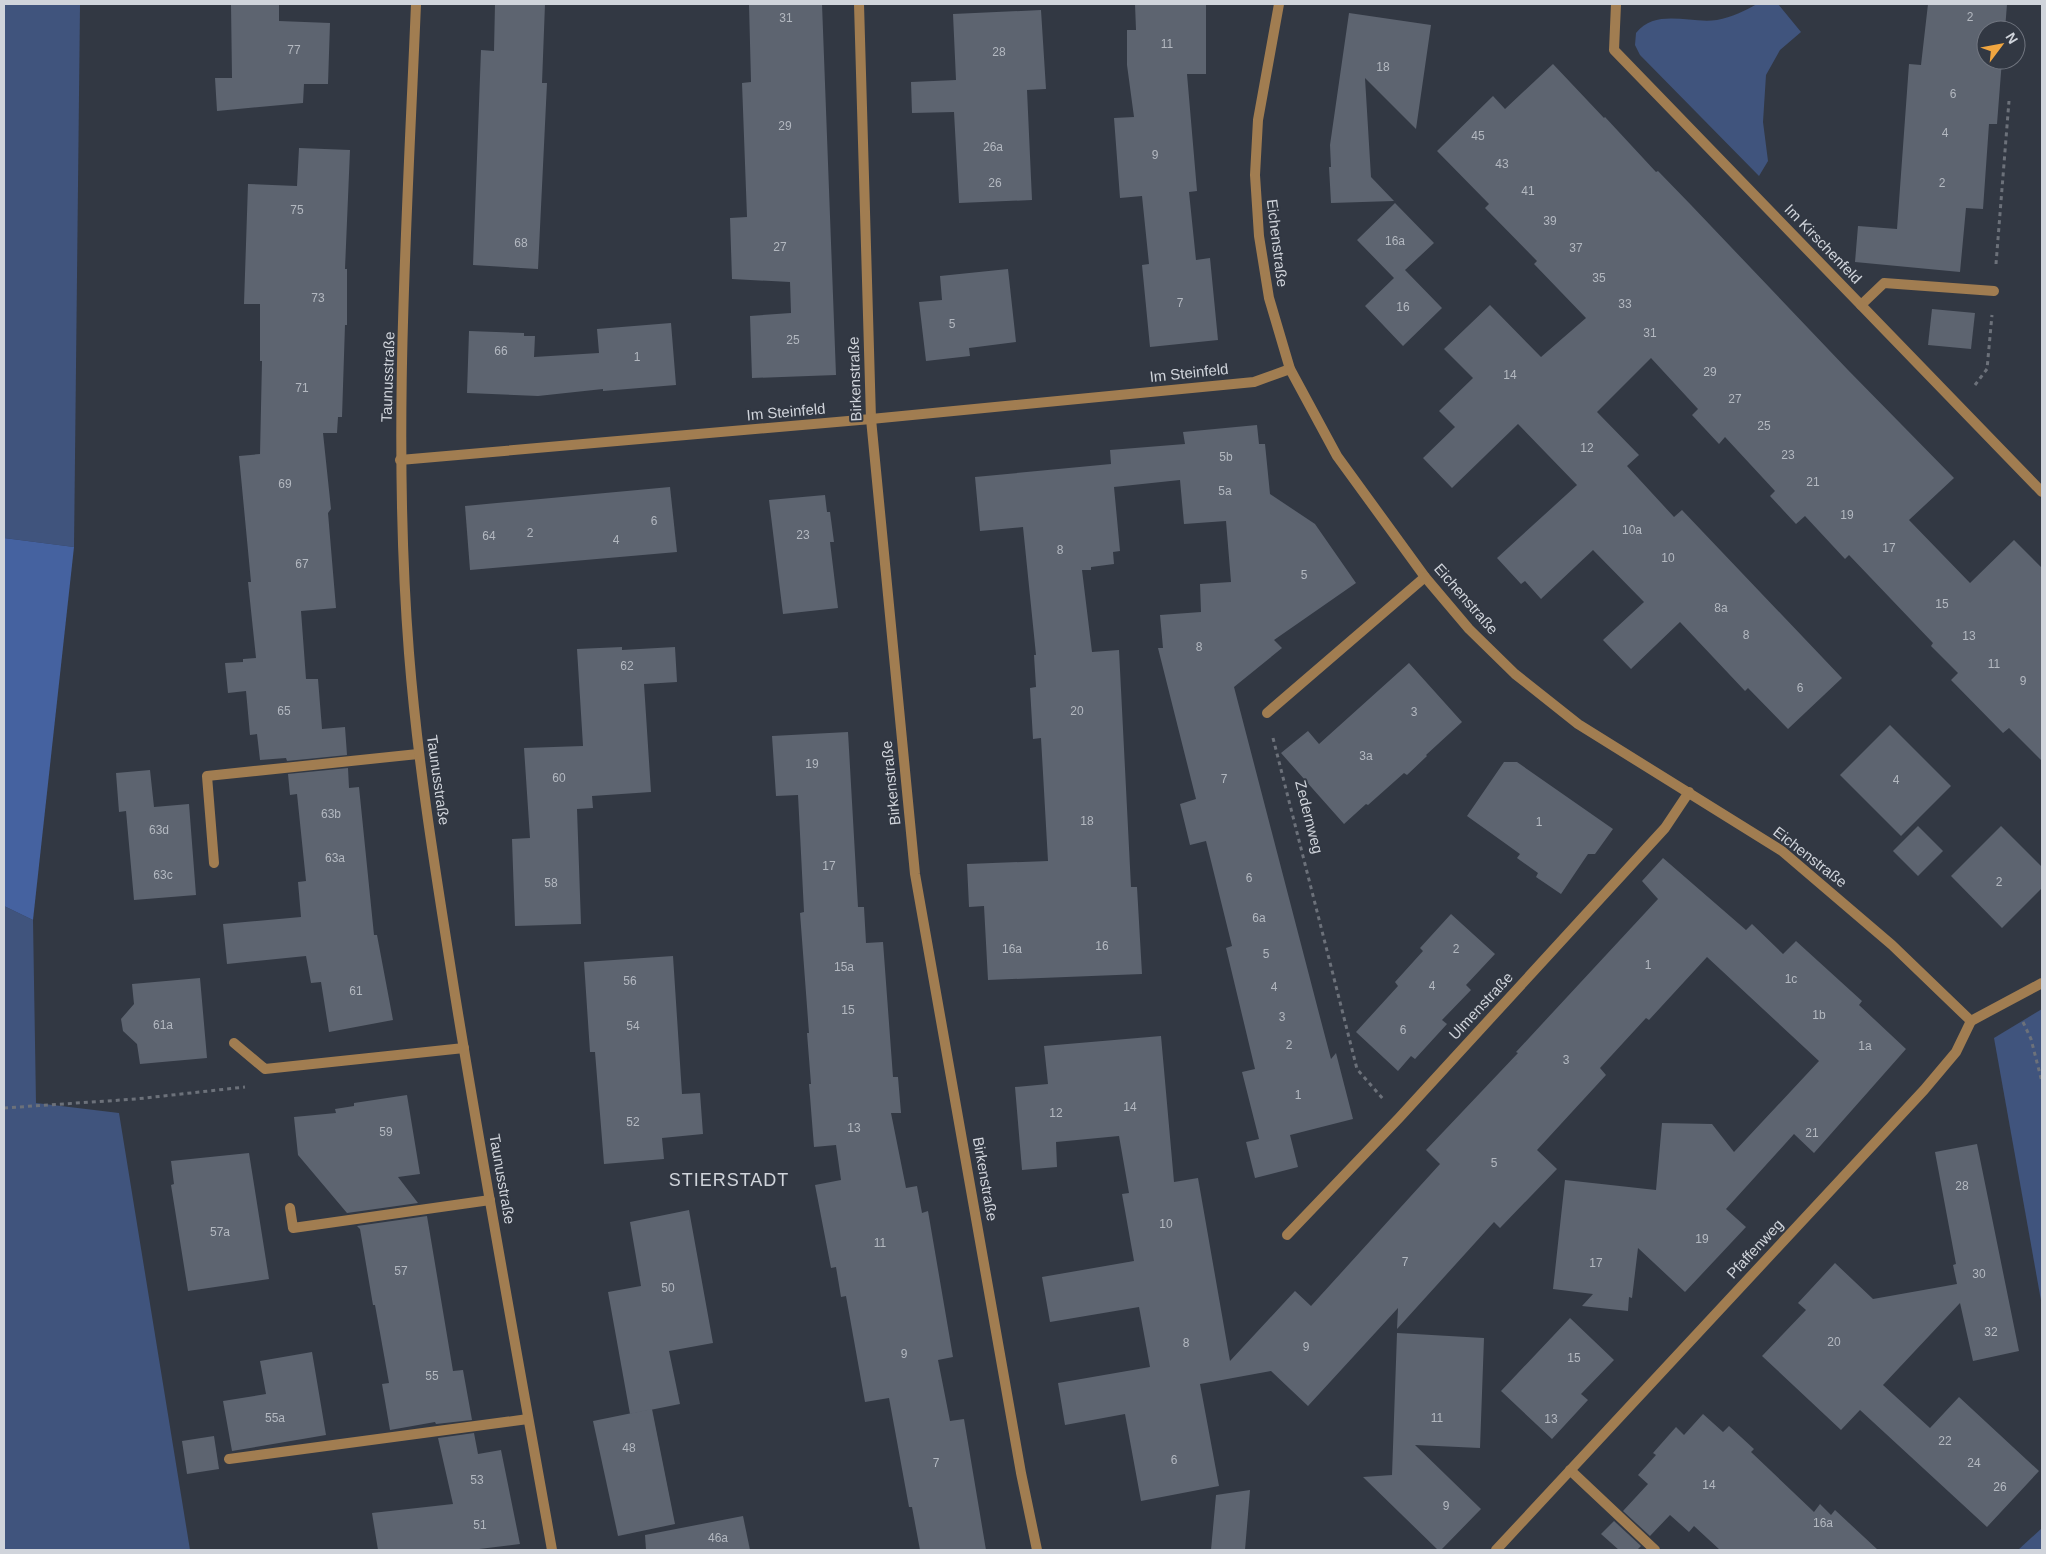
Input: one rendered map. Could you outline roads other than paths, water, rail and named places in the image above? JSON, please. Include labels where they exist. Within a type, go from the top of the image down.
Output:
[{"type":"street","name":"Taunusstraße","points":[[416,4],[406,239],[400,460],[409,650],[418,754],[464,1048],[552,1550]]},
{"type":"street","name":"Birkenstraße","points":[[859,4],[871,419],[915,874],[1021,1473],[1037,1550]]},
{"type":"street","name":"Eichenstraße","points":[[1279,4],[1258,120],[1255,175],[1259,236],[1269,298],[1290,369],[1337,456],[1425,576],[1469,629],[1522,679],[1578,724],[1632,760],[1689,792],[1782,851],[1892,945],[1971,1021]]},
{"type":"street","name":"Im Kirschenfeld","points":[[1616,4],[1614,50],[1958,406],[2041,488]]},
{"type":"street","points":[[1861,305],[1884,283],[1994,291]]},
{"type":"street","name":"Im Steinfeld","points":[[400,460],[871,419],[1254,382],[1290,369]]},
{"type":"street","points":[[1267,713],[1425,576]]},
{"type":"street","points":[[214,863],[207,776],[418,754]]},
{"type":"street","name":"Ulmenstraße","points":[[1287,1234],[1399,1118],[1666,828],[1689,792]]},
{"type":"street","points":[[1971,1021],[2042,983]]},
{"type":"street","name":"Pfaffenweg","points":[[1496,1550],[1924,1090],[1956,1052],[1971,1021]]},
{"type":"street","points":[[234,1043],[266,1069],[464,1048]]},
{"type":"street","points":[[290,1208],[293,1228],[490,1200]]},
{"type":"street","points":[[229,1459],[528,1419]]},
{"type":"street","points":[[1570,1470],[1655,1550]]},
{"type":"district","name":"STIERSTADT","points":[[729,1180]]}]
